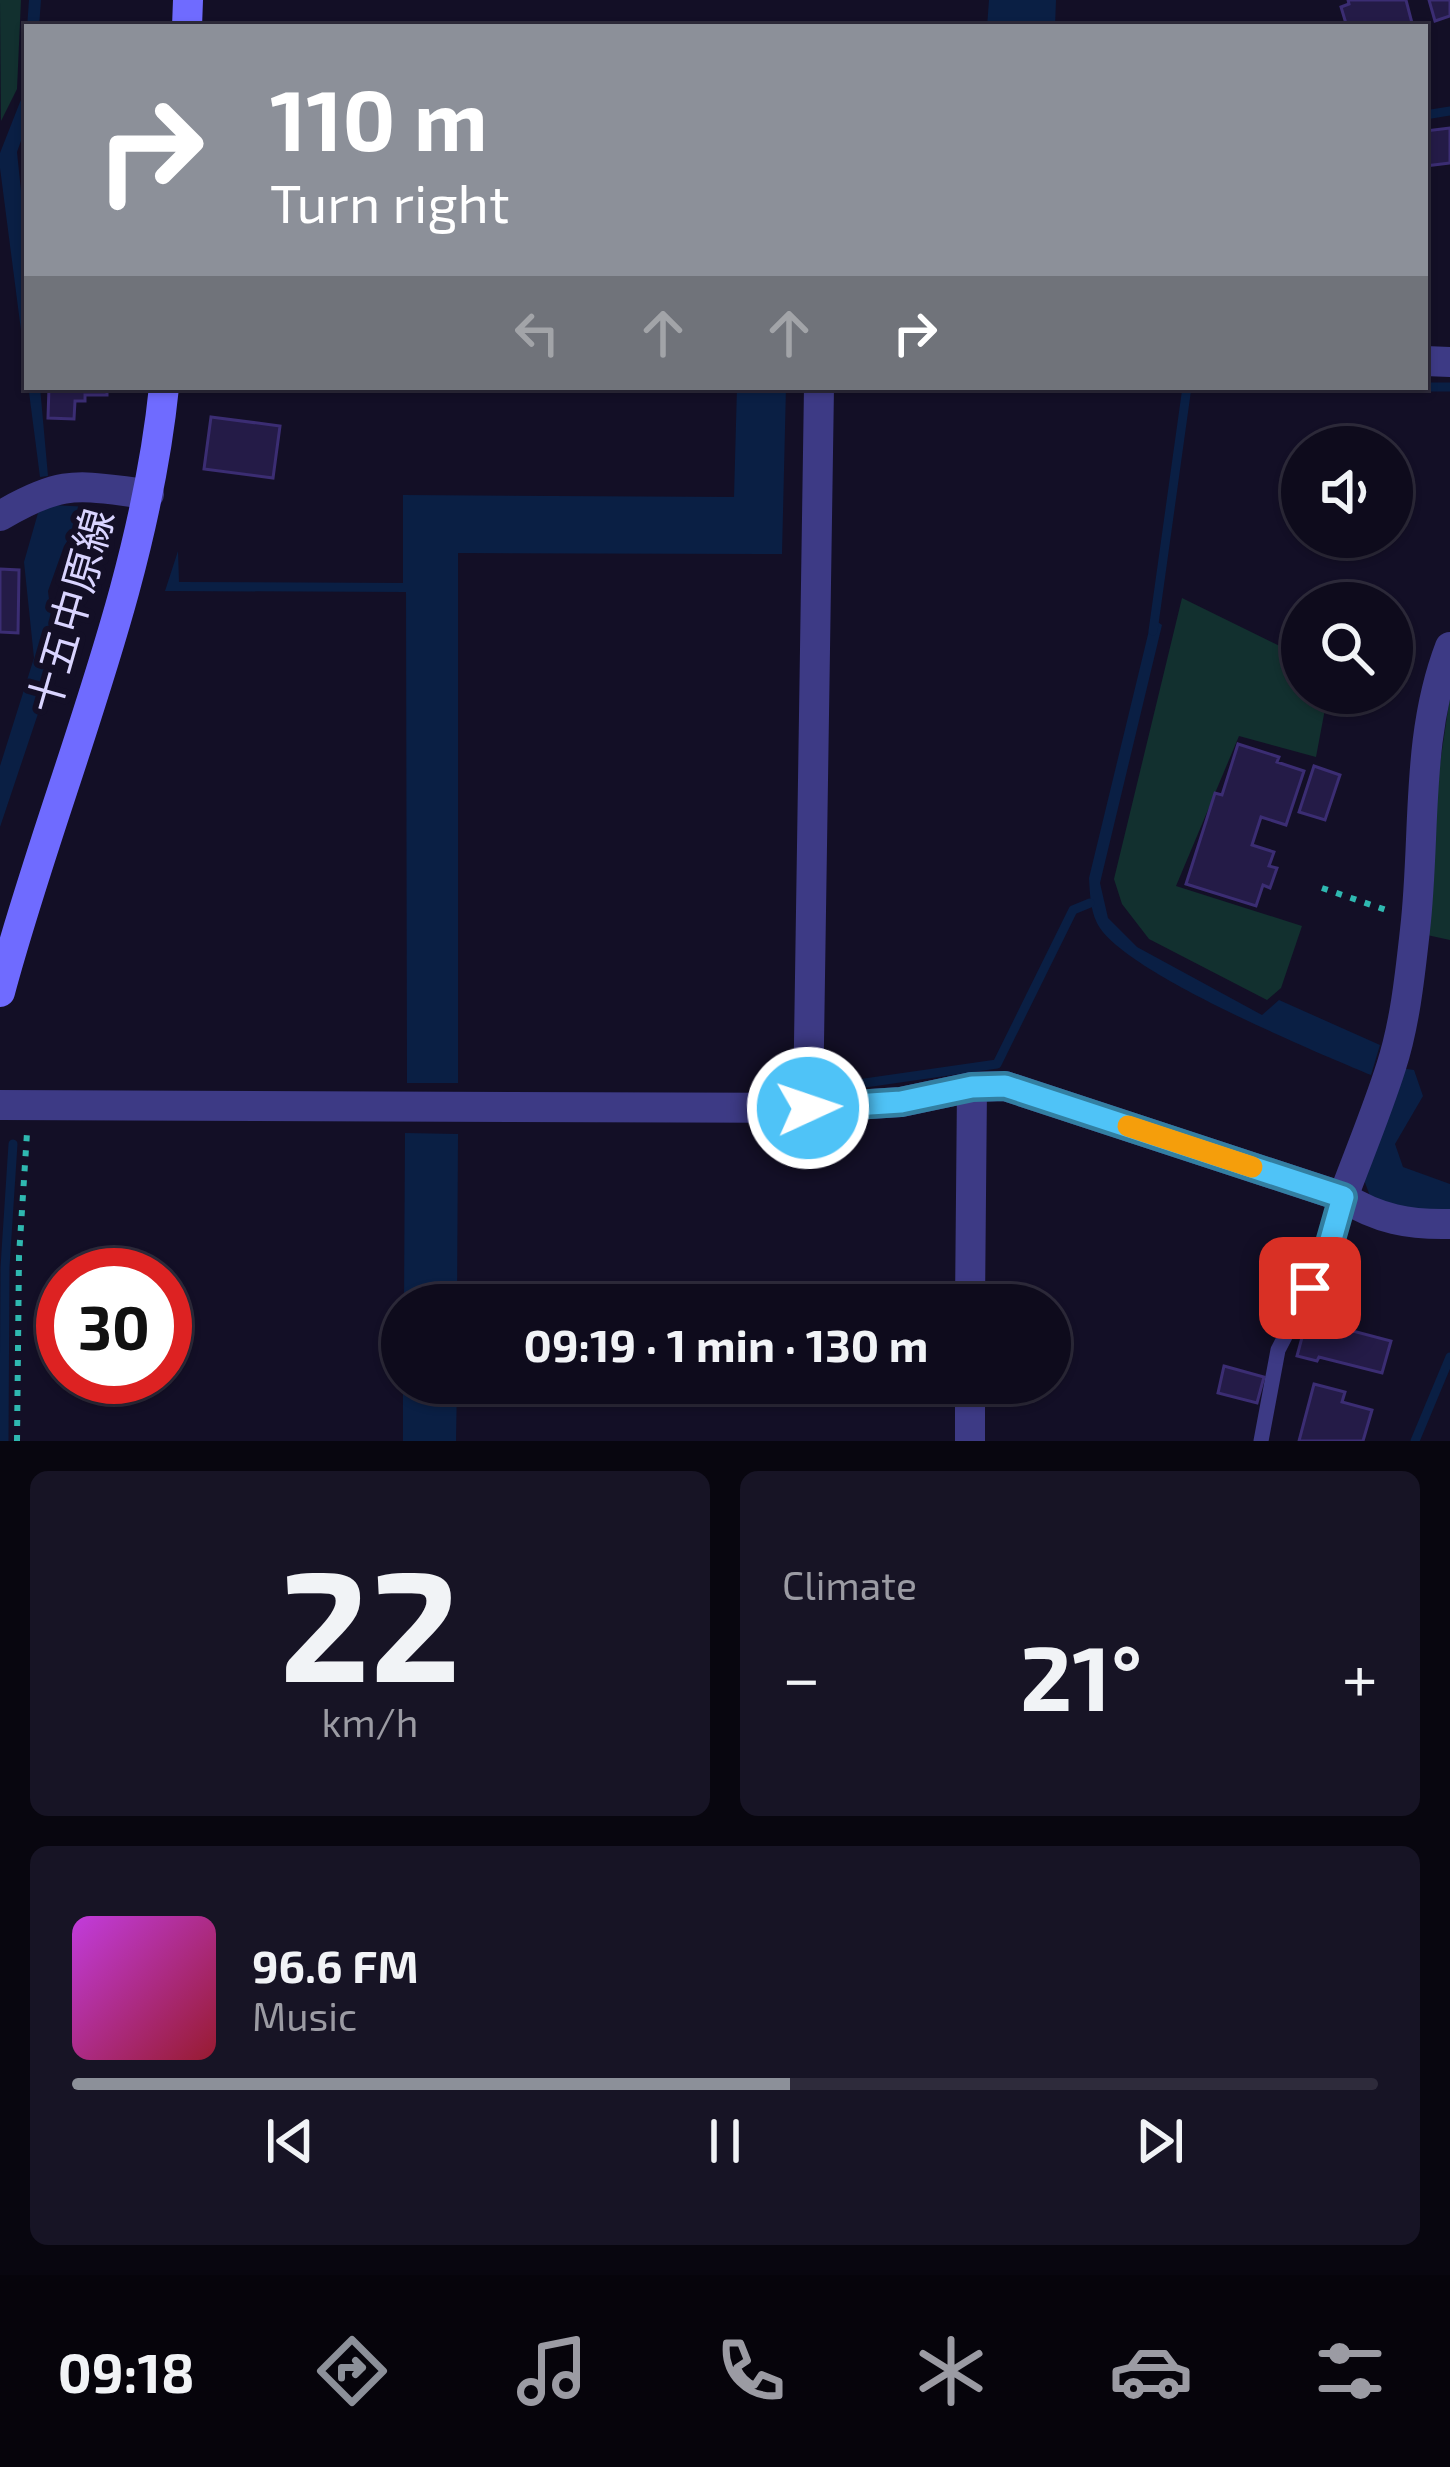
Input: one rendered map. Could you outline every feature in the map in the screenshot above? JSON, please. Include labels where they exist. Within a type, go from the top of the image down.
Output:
[{"type":"main road","name":"十五中原線","points":[[0,992],[29,885],[103,663],[149,494],[164,390]]},
{"type":"street","points":[[808,1108],[819,390]]},
{"type":"street","points":[[0,516],[37,494],[65,485],[149,494]]},
{"type":"street","points":[[1343,1197],[1392,1064],[1416,926],[1424,777],[1435,685],[1450,647]]},
{"type":"street","points":[[14,1106],[808,1108],[901,1102],[972,1087],[1005,1086],[1343,1197],[1372,1215],[1412,1225],[1450,1224]]},
{"type":"street","points":[[970,1284],[972,1087]]},
{"type":"street","points":[[970,1404],[970,1441]]},
{"type":"lane","points":[[1261,1441],[1278,1350],[1326,1257],[1343,1197]]},
{"type":"path","points":[[1322,888],[1416,926]]},
{"type":"path","points":[[14,1106],[19,1256],[17,1441]]},
{"type":"green space","points":[[0,0],[21,0],[17,89],[1,121]]},
{"type":"green space","points":[[1182,598],[1281,647],[1281,714],[1324,714],[1316,757],[1239,736],[1176,886],[1302,926],[1281,988],[1267,1000],[1149,939],[1122,904],[1114,879]]},
{"type":"green space","points":[[1450,696],[1450,940],[1427,935],[1436,791]]},
{"type":"water","points":[[29,0],[41,0],[39,24],[27,24]]},
{"type":"water","points":[[989,0],[1056,0],[1055,24],[987,24]]},
{"type":"water","points":[[24,69],[24,132],[17,152],[24,220],[24,354],[0,168],[0,153],[22,97]]},
{"type":"water","points":[[28,390],[40,390],[48,476],[40,477]]},
{"type":"water","points":[[737,390],[786,390],[782,554],[458,553],[458,1083],[407,1083],[406,592],[165,591],[178,551],[179,582],[403,583],[403,495],[734,497]]},
{"type":"water","points":[[53,505],[89,507],[64,546],[48,591],[56,660],[0,827],[0,766],[34,658],[24,562],[38,513]]},
{"type":"water","points":[[1152,618],[1162,625],[1100,883],[1108,918],[1137,947],[1262,1015],[1279,1000],[1380,1045],[1371,1075],[1179,986],[1113,942],[1097,923],[1089,878]]},
{"type":"water","points":[[1401,1068],[1414,1070],[1423,1096],[1395,1144],[1403,1167],[1450,1184],[1450,1215],[1373,1204],[1364,1180]]},
{"type":"water","points":[[405,1133],[458,1134],[457,1284],[404,1284]]},
{"type":"water","points":[[403,1404],[457,1404],[456,1441],[403,1441]]},
{"type":"building","points":[[1348,0],[1406,0],[1412,23],[1346,24],[1341,7]]},
{"type":"building","points":[[1429,0],[1450,0],[1450,16],[1435,21]]},
{"type":"building","points":[[1450,128],[1450,163],[1428,166],[1428,131]]},
{"type":"building","points":[[49,390],[107,390],[107,395],[85,395],[85,401],[75,401],[74,419],[48,418]]},
{"type":"building","points":[[211,417],[280,426],[273,478],[204,469]]},
{"type":"building","points":[[0,569],[19,570],[18,633],[0,632]]},
{"type":"building","points":[[1238,744],[1304,771],[1286,825],[1261,817],[1252,845],[1274,852],[1269,866],[1277,868],[1270,888],[1263,885],[1256,906],[1186,884],[1215,793],[1222,795]]},
{"type":"building","points":[[1314,766],[1340,775],[1325,820],[1299,812]]},
{"type":"building","points":[[1307,1319],[1391,1341],[1382,1373],[1297,1356]]},
{"type":"building","points":[[1224,1366],[1264,1377],[1257,1403],[1218,1393]]},
{"type":"building","points":[[1314,1384],[1345,1392],[1342,1402],[1372,1410],[1363,1441],[1299,1441]]},
{"type":"waterway","points":[[1428,115],[1450,111]]},
{"type":"waterway","points":[[1428,387],[1450,387]]},
{"type":"waterway","points":[[1153,631],[1187,390]]},
{"type":"waterway","points":[[823,1089],[997,1064],[1073,910],[1090,903]]},
{"type":"waterway","points":[[4,1441],[5,1267],[13,1144]]},
{"type":"waterway","points":[[1415,1441],[1450,1357]]},
{"type":"slow traffic","points":[[1128,1126],[1252,1167]]},
{"type":"route","points":[[808,1108],[901,1102],[972,1087],[1005,1086],[1343,1197],[1326,1257],[1310,1288]]}]
